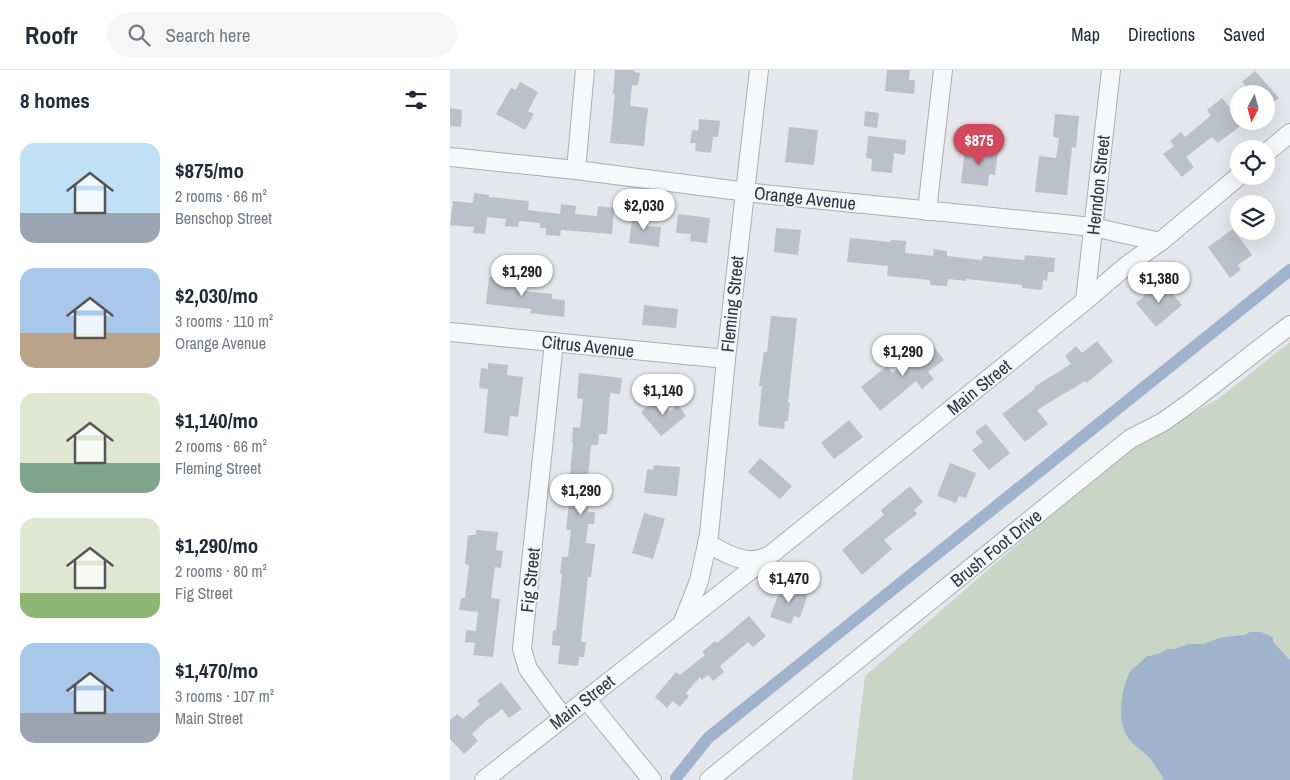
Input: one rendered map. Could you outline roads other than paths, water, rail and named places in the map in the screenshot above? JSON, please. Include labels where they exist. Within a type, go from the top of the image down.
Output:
[{"type":"street","points":[[576,170],[585,70]]},
{"type":"street","name":"Fleming Street","points":[[682,624],[699,581],[709,535],[726,359],[759,70]]},
{"type":"street","points":[[927,211],[943,70]]},
{"type":"street","name":"Herndon Street","points":[[1085,301],[1111,70]]},
{"type":"street","points":[[1275,146],[1290,133]]},
{"type":"street","name":"Orange Avenue","points":[[450,156],[745,192],[1093,228],[1160,242]]},
{"type":"street","name":"Main Street","points":[[484,780],[563,716],[769,556],[1230,184]]},
{"type":"street","name":"Brush Foot Drive","points":[[709,780],[1130,439],[1163,422],[1290,325]]},
{"type":"street","name":"Citrus Avenue","points":[[450,332],[726,359]]},
{"type":"street","name":"Fig Street","points":[[554,342],[522,649],[528,669],[563,716]]},
{"type":"street","points":[[707,543],[730,555],[748,560],[769,556]]},
{"type":"street","points":[[586,699],[652,780]]},
{"type":"water","points":[[1250,632],[1261,632],[1273,637],[1273,642],[1290,660],[1290,780],[1164,780],[1153,762],[1129,740],[1124,729],[1121,704],[1124,686],[1130,672],[1147,656],[1167,649],[1174,649],[1188,644],[1204,644],[1222,637],[1244,635]]},
{"type":"waterway","points":[[676,778],[708,738],[1290,270]]}]
